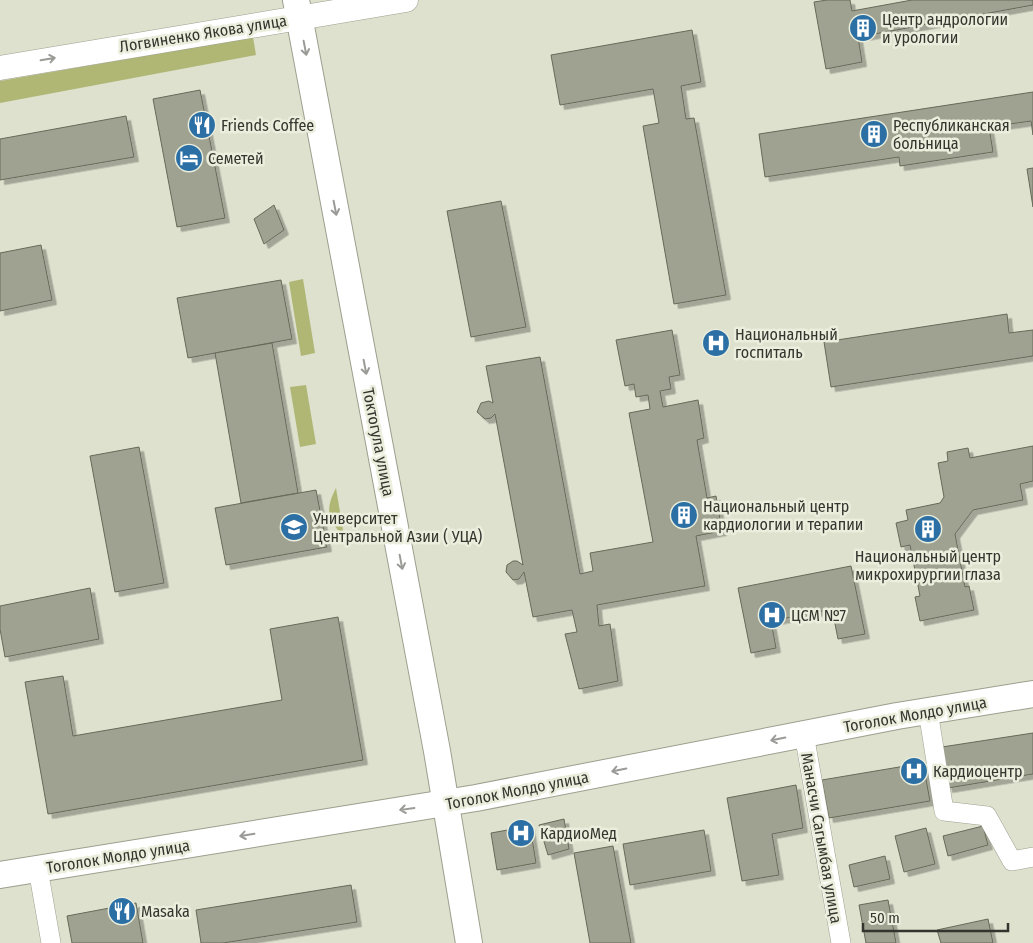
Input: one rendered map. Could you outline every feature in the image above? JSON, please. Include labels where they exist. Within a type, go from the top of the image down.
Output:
[{"type":"main road","name":"Токтогула улица","points":[[298,9],[446,803],[470,943]]},
{"type":"main road","name":"Тоголок Молдо улица","points":[[0,875],[446,803],[804,734],[1033,694]]},
{"type":"street","name":"Логвиненко Якова улица","points":[[0,68],[298,9],[406,0]]},
{"type":"street","points":[[928,711],[944,811],[987,816],[1012,861],[1033,857]]},
{"type":"street","name":"Манасчи Сагымбая улица","points":[[804,734],[841,943]]},
{"type":"street","points":[[38,869],[51,943]]},
{"type":"green space","points":[[253,37],[256,55],[0,103],[0,81]]},
{"type":"green space","points":[[303,279],[315,353],[301,356],[289,282]]},
{"type":"green space","points":[[306,385],[316,444],[300,447],[290,387]]},
{"type":"green space","points":[[336,488],[344,536],[331,520],[329,508]]},
{"type":"building","name":"Центр андрологии и урологии","points":[[850,0],[852,11],[912,0],[1033,0],[1033,5],[858,37],[862,62],[826,69],[814,2]]},
{"type":"building","points":[[692,30],[701,82],[681,86],[686,119],[694,118],[726,295],[674,304],[643,126],[659,123],[653,89],[560,105],[551,55]]},
{"type":"building","name":"Семетей","points":[[200,90],[225,218],[177,227],[153,99]]},
{"type":"building","name":"Республиканская больница","points":[[1033,92],[1033,135],[1031,121],[989,127],[993,152],[900,166],[899,157],[765,177],[759,134]]},
{"type":"building","points":[[126,116],[134,157],[0,180],[0,139]]},
{"type":"building","name":"Республиканская больница","points":[[1033,168],[1033,207],[1027,169]]},
{"type":"building","points":[[501,201],[526,327],[471,337],[447,211]]},
{"type":"building","points":[[274,205],[284,230],[264,244],[254,219]]},
{"type":"building","points":[[41,245],[52,300],[0,311],[0,253]]},
{"type":"building","points":[[281,280],[292,339],[188,358],[177,298]]},
{"type":"building","points":[[1007,314],[1009,333],[1033,330],[1033,356],[831,387],[824,342]]},
{"type":"building","name":"Национальный центр кардиологии и терапии","points":[[672,330],[680,375],[669,377],[671,389],[660,391],[663,407],[698,400],[704,438],[697,440],[707,498],[716,496],[722,531],[696,536],[705,586],[597,605],[599,626],[610,624],[618,681],[579,689],[565,634],[577,632],[572,610],[533,617],[524,572],[519,579],[513,580],[506,572],[507,565],[513,561],[523,565],[495,414],[491,418],[485,419],[477,412],[481,403],[489,401],[493,403],[486,366],[540,357],[580,574],[593,571],[590,553],[653,542],[629,413],[650,409],[648,395],[636,397],[634,384],[625,386],[616,340]]},
{"type":"building","points":[[272,343],[298,493],[241,503],[215,353]]},
{"type":"building","name":"Национальный центр микрохирургии глаза","points":[[1033,446],[1033,481],[1020,484],[1023,500],[973,510],[955,534],[965,587],[969,586],[974,610],[920,621],[915,597],[920,596],[910,545],[901,547],[896,523],[908,520],[906,510],[940,503],[944,497],[938,463],[948,461],[947,452],[968,448],[970,458]]},
{"type":"building","points":[[139,447],[164,583],[115,592],[90,456]]},
{"type":"building","points":[[316,490],[327,547],[226,565],[215,508]]},
{"type":"building","name":"ЦСМ №7","points":[[851,566],[865,634],[838,639],[832,609],[771,621],[776,648],[751,653],[738,588]]},
{"type":"building","points":[[90,588],[99,639],[5,657],[0,629],[0,606]]},
{"type":"building","points":[[338,617],[363,760],[48,814],[25,682],[63,676],[73,736],[282,700],[270,629]]},
{"type":"building","points":[[1033,733],[1033,774],[948,788],[942,747]]},
{"type":"building","points":[[923,763],[930,801],[829,818],[822,780]]},
{"type":"building","points":[[796,785],[803,828],[772,834],[779,875],[742,881],[727,798]]},
{"type":"building","points":[[564,819],[569,849],[548,855],[539,825]]},
{"type":"building","points":[[530,826],[536,863],[497,870],[491,833]]},
{"type":"building","points":[[983,826],[988,845],[948,856],[943,836]]},
{"type":"building","points":[[926,828],[935,864],[904,872],[895,836]]},
{"type":"building","points":[[704,830],[711,871],[630,885],[623,844]]},
{"type":"building","points":[[613,846],[631,943],[590,943],[574,853]]},
{"type":"building","points":[[885,856],[890,879],[854,887],[849,865]]},
{"type":"building","points":[[351,885],[357,922],[223,943],[201,943],[196,910]]},
{"type":"building","points":[[888,900],[896,943],[866,943],[859,905]]},
{"type":"building","points":[[136,903],[143,943],[72,943],[67,916]]},
{"type":"building","points":[[988,919],[993,943],[941,943],[937,930]]},
{"type":"place","name":"Центр андрологии и урологии","points":[[863,28]]},
{"type":"place","name":"Friends Coffee","points":[[202,125]]},
{"type":"place","name":"Республиканская больница","points":[[874,134]]},
{"type":"place","name":"Семетей","points":[[189,158]]},
{"type":"place","name":"Национальный госпиталь","points":[[716,343]]},
{"type":"place","name":"Национальный центр кардиологии и терапии","points":[[684,515]]},
{"type":"place","name":"Университет Центральной Азии ( УЦА)","points":[[294,527]]},
{"type":"place","name":"Национальный центр микрохирургии глаза","points":[[928,529]]},
{"type":"place","name":"ЦСМ №7","points":[[772,615]]},
{"type":"place","name":"Кардиоцентр","points":[[914,771]]},
{"type":"place","name":"КардиоМед","points":[[521,833]]},
{"type":"place","name":"Masaka","points":[[122,911]]}]
